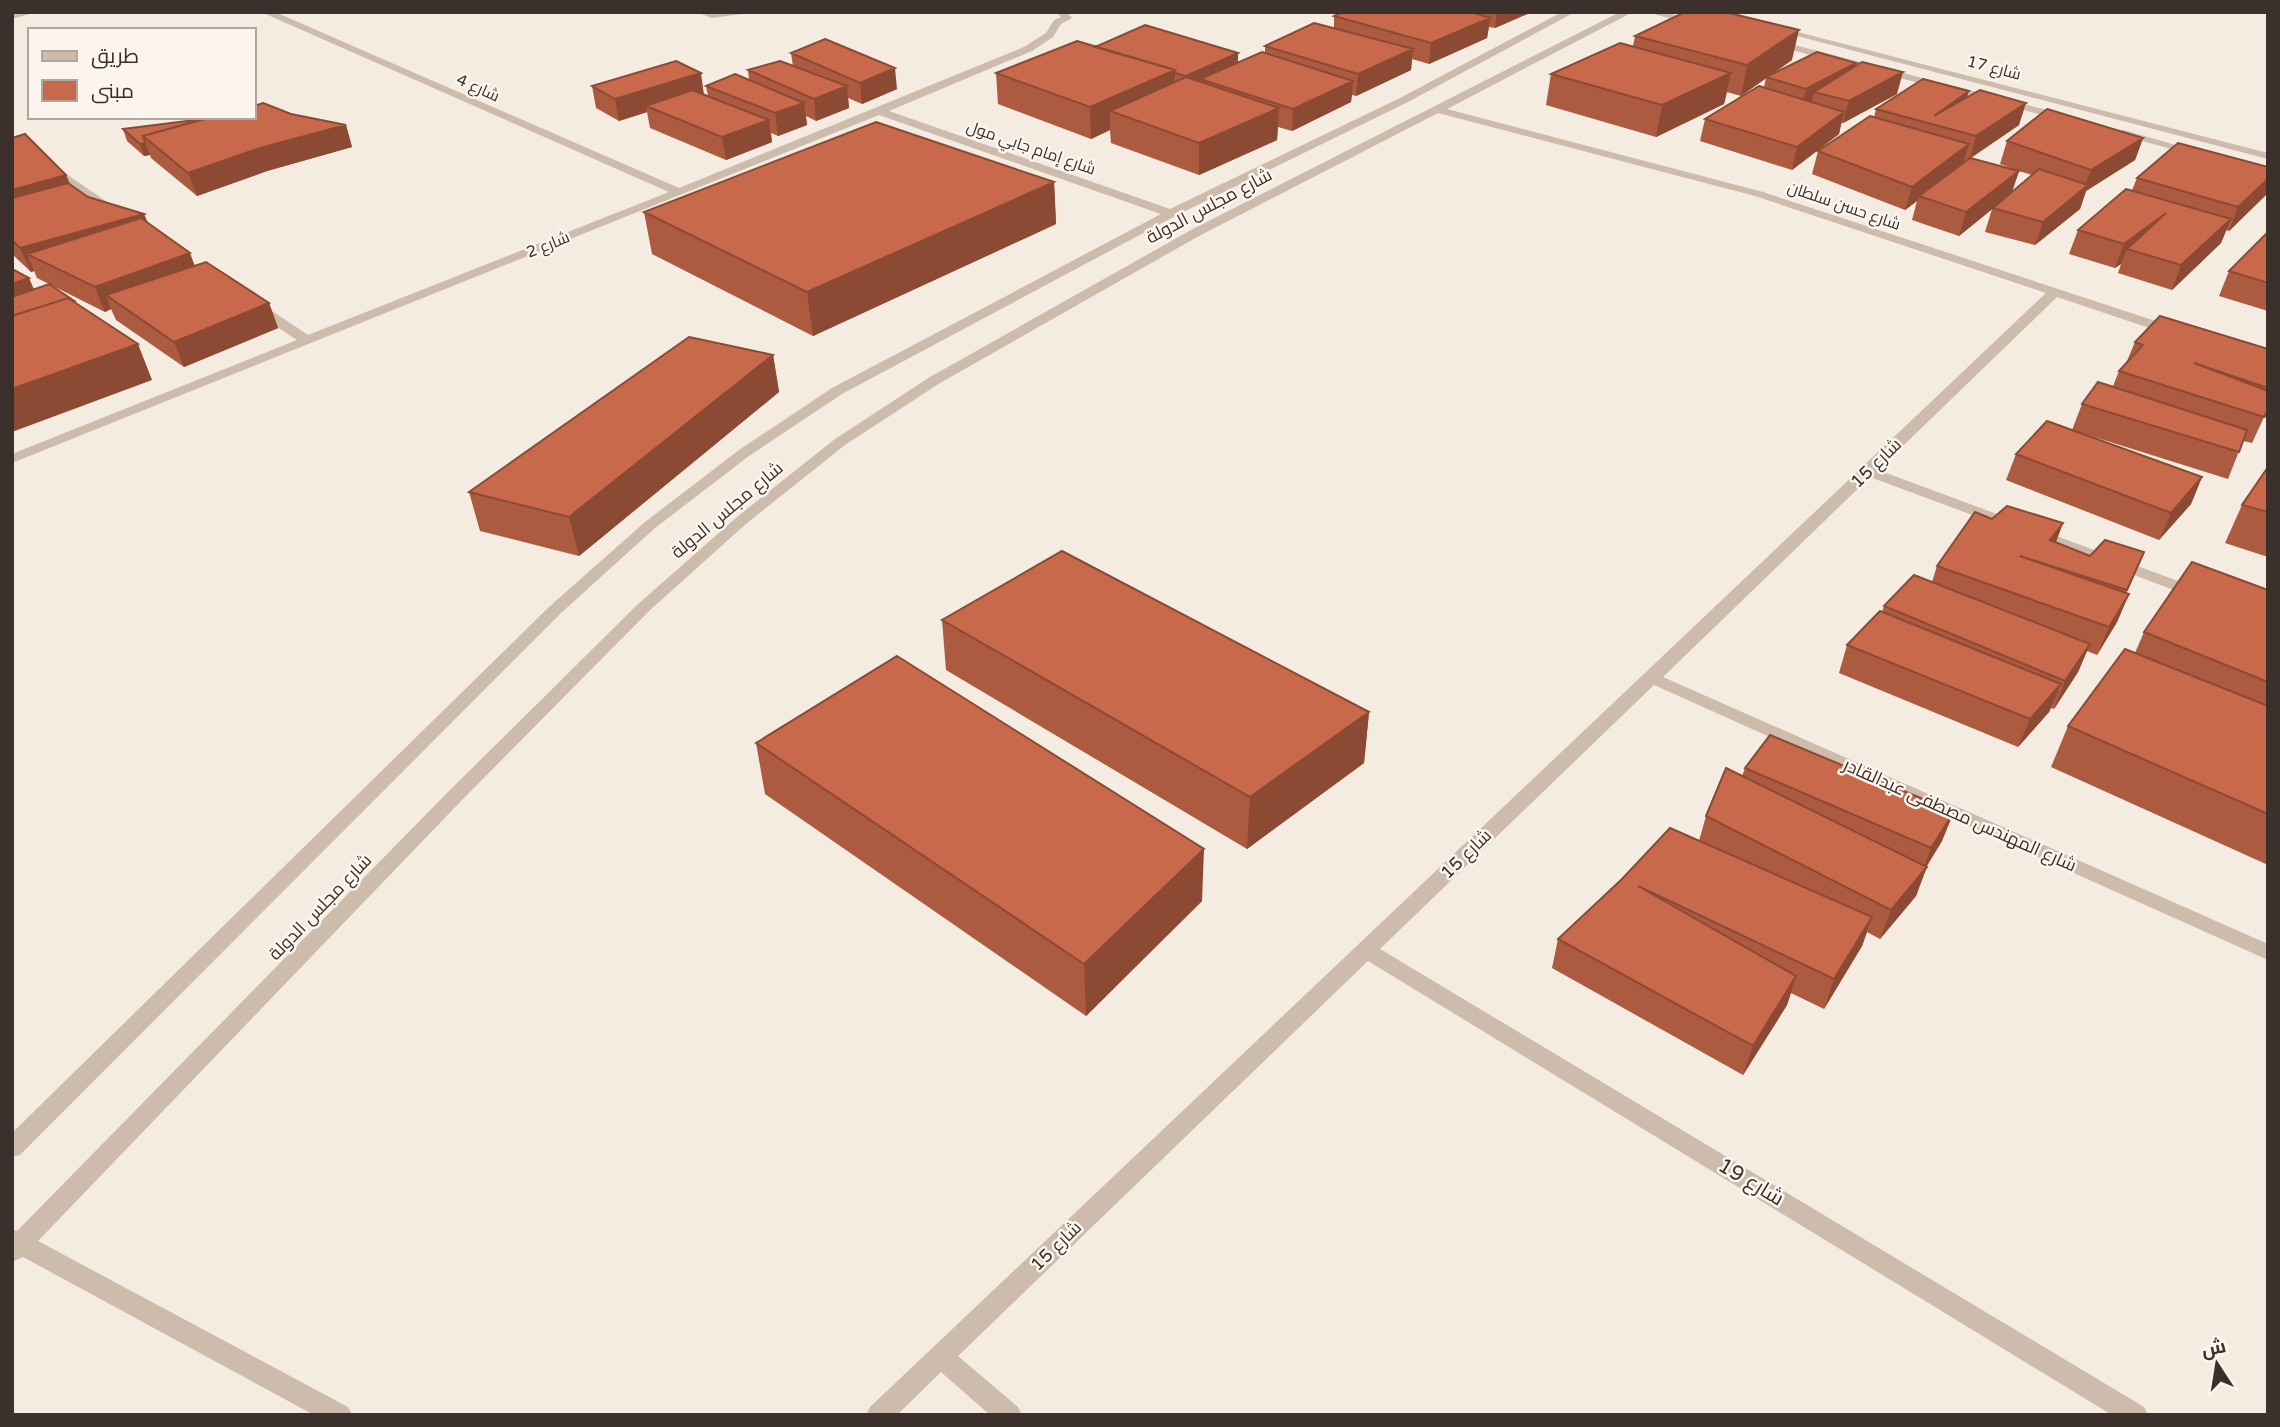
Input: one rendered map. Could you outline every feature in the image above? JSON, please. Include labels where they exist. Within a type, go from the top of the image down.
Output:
[{"type":"street","points":[[12,16],[26,12]]},
{"type":"street","name":"شارع 4","points":[[266,12],[678,192]]},
{"type":"street","points":[[701,12],[712,15],[752,12]]},
{"type":"street","name":"شارع 2","points":[[12,459],[881,112],[1028,49],[1050,35],[1057,22],[1067,18],[1062,12]]},
{"type":"street","name":"شارع مجلس الدولة","points":[[12,1148],[555,610],[650,526],[744,453],[837,391],[1171,213],[1404,100],[1570,12]]},
{"type":"street","name":"شارع مجلس الدولة","points":[[15,1245],[615,636],[751,512],[841,442],[935,380],[1195,233],[1628,12]]},
{"type":"street","points":[[1652,12],[1707,26]]},
{"type":"street","name":"شارع 17","points":[[1765,25],[2268,156]]},
{"type":"street","name":"شارع 17","points":[[1761,39],[2080,122]]},
{"type":"street","name":"شارع حسن سلطان","points":[[1404,100],[1759,194],[2053,294],[2192,338]]},
{"type":"street","name":"شارع إمام جابي مول","points":[[881,112],[1171,213]]},
{"type":"street","points":[[2106,129],[2206,155]]},
{"type":"street","points":[[12,142],[131,223]]},
{"type":"street","name":"شارع 15","points":[[879,1415],[2053,294]]},
{"type":"street","points":[[240,296],[305,340]]},
{"type":"street","points":[[1868,471],[2216,600]]},
{"type":"street","name":"شارع المهندس مصطفى عبدالقادر","points":[[1651,677],[2268,953]]},
{"type":"street","name":"شارع 19","points":[[1366,950],[2135,1415]]},
{"type":"street","points":[[15,1245],[339,1415]]},
{"type":"street","points":[[941,1356],[1009,1415]]},
{"type":"building","points":[[1343,12],[1471,12],[1490,18],[1431,43],[1334,16]]},
{"type":"building","points":[[1685,12],[1725,12],[1799,30],[1747,65],[1635,36]]},
{"type":"building","points":[[1314,23],[1413,49],[1358,74],[1265,46]]},
{"type":"building","points":[[1145,25],[1238,53],[1186,76],[1175,73],[1175,70],[1095,47]]},
{"type":"building","points":[[825,39],[895,68],[860,83],[791,53]]},
{"type":"building","points":[[1077,41],[1175,70],[1090,107],[996,73]]},
{"type":"building","points":[[1620,43],[1731,73],[1662,105],[1551,74]]},
{"type":"building","points":[[1262,52],[1353,81],[1293,109],[1200,79]]},
{"type":"building","points":[[1817,52],[1856,63],[1806,89],[1766,77]]},
{"type":"building","points":[[676,61],[701,73],[615,99],[592,86]]},
{"type":"building","points":[[780,61],[847,86],[814,99],[748,70]]},
{"type":"building","points":[[1862,62],[1903,72],[1849,101],[1814,92]]},
{"type":"building","points":[[735,74],[804,103],[775,113],[706,86]]},
{"type":"building","points":[[1186,77],[1279,108],[1199,143],[1110,111]]},
{"type":"building","points":[[1923,79],[1969,91],[1934,116],[1980,90],[2026,103],[1976,136],[1876,109]]},
{"type":"building","points":[[1759,86],[1844,112],[1797,147],[1705,119]]},
{"type":"building","points":[[692,90],[769,120],[722,137],[646,106]]},
{"type":"building","points":[[263,103],[291,114],[346,125],[260,148],[188,173],[143,136],[205,119],[256,119],[256,105]]},
{"type":"building","points":[[2047,109],[2143,138],[2091,170],[2007,141]]},
{"type":"building","points":[[1870,116],[1969,144],[1912,187],[1818,151]]},
{"type":"building","points":[[203,119],[143,136],[145,143],[140,144],[123,129]]},
{"type":"building","points":[[876,122],[1054,182],[807,292],[644,212]]},
{"type":"building","points":[[25,134],[66,175],[12,190],[12,138]]},
{"type":"building","points":[[2178,143],[2268,167],[2268,179],[2238,207],[2137,178]]},
{"type":"building","points":[[1970,158],[2019,171],[1966,212],[1919,196]]},
{"type":"building","points":[[2039,169],[2088,185],[2043,222],[1993,208]]},
{"type":"building","points":[[68,183],[88,197],[144,214],[20,248],[12,240],[12,198]]},
{"type":"building","points":[[2126,189],[2231,219],[2181,265],[2127,249],[2166,213],[2124,244],[2078,230]]},
{"type":"building","points":[[141,218],[190,253],[95,287],[27,254]]},
{"type":"building","points":[[2268,232],[2268,283],[2229,271]]},
{"type":"building","points":[[206,262],[269,303],[174,342],[106,295]]},
{"type":"building","points":[[12,269],[29,278],[12,284]]},
{"type":"building","points":[[49,284],[76,302],[68,298],[12,316],[12,297]]},
{"type":"building","points":[[68,298],[138,344],[12,389],[12,316]]},
{"type":"building","points":[[2160,316],[2268,349],[2268,388],[2194,363],[2268,391],[2268,409],[2264,417],[2119,371],[2143,345],[2135,342]]},
{"type":"building","points":[[689,337],[773,355],[569,517],[469,492]]},
{"type":"building","points":[[2098,382],[2247,430],[2239,452],[2082,404]]},
{"type":"building","points":[[2047,421],[2202,477],[2171,513],[2016,454]]},
{"type":"building","points":[[2268,467],[2268,512],[2242,505]]},
{"type":"building","points":[[2007,506],[2063,523],[2050,540],[2090,556],[2105,540],[2144,552],[2127,590],[2020,556],[2129,594],[2109,627],[1937,566],[1975,512],[1992,519]]},
{"type":"building","points":[[1062,551],[1369,712],[1250,797],[942,620]]},
{"type":"building","points":[[2192,562],[2268,590],[2268,682],[2144,632]]},
{"type":"building","points":[[1914,575],[2090,644],[2065,681],[1884,606]]},
{"type":"building","points":[[1880,611],[2061,684],[2030,719],[1847,645]]},
{"type":"building","points":[[2125,649],[2268,706],[2268,814],[2068,726]]},
{"type":"building","points":[[897,656],[1204,849],[1084,964],[756,743]]},
{"type":"building","points":[[1770,735],[1954,812],[1931,848],[1745,768]]},
{"type":"building","points":[[1726,768],[1927,867],[1891,910],[1706,816]]},
{"type":"building","points":[[1670,828],[1872,917],[1834,979],[1638,886],[1796,976],[1753,1046],[1558,939],[1622,879]]}]
